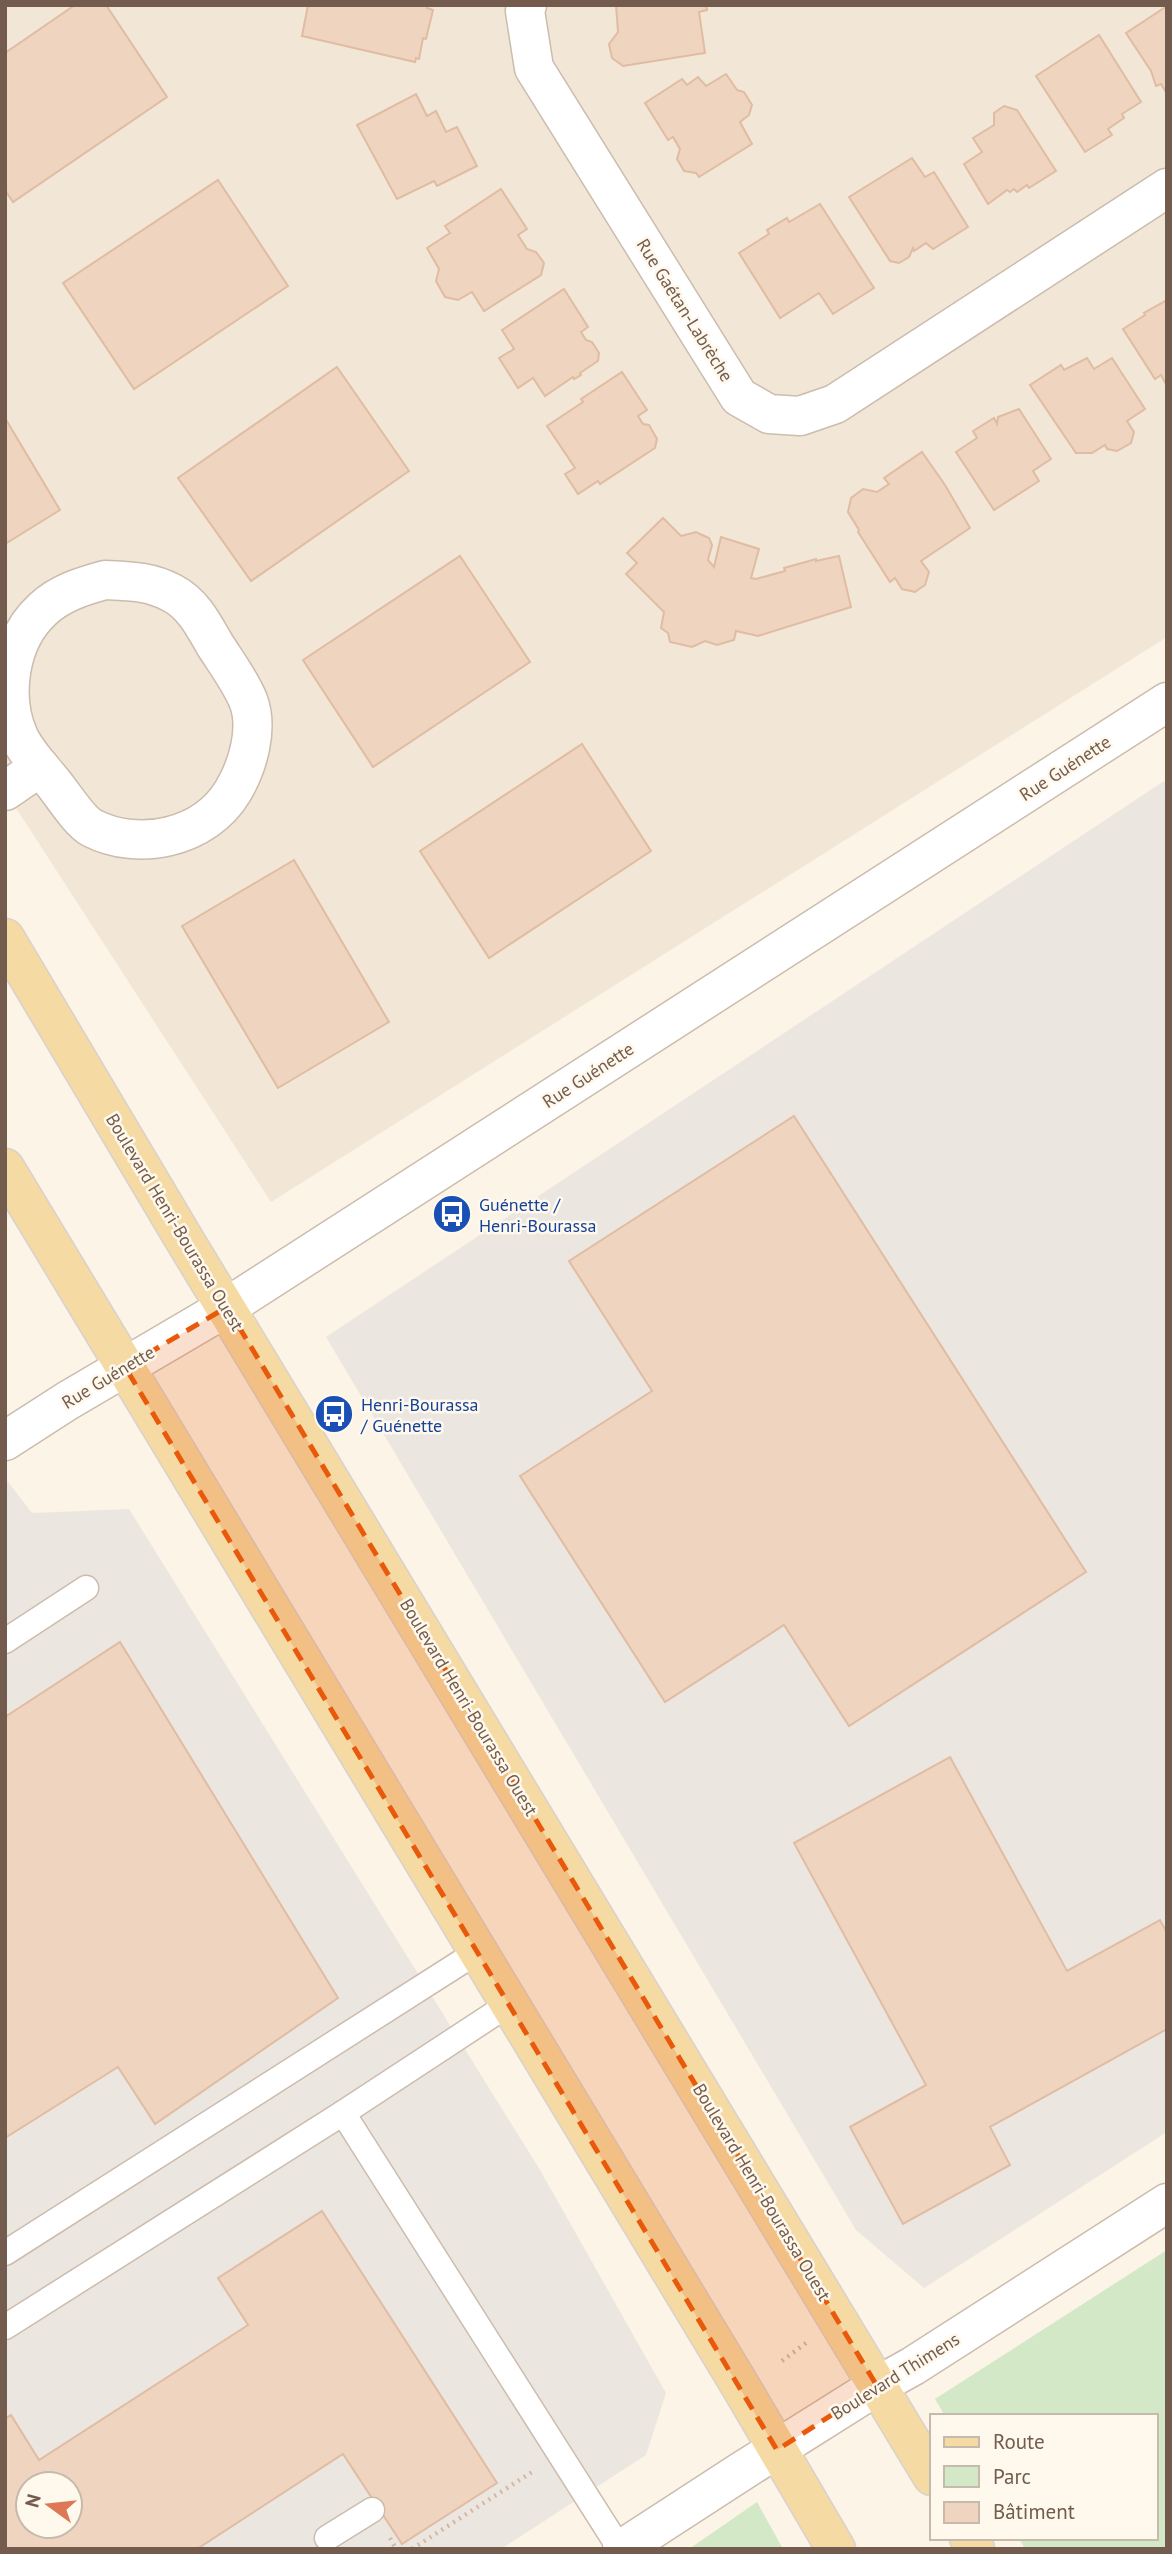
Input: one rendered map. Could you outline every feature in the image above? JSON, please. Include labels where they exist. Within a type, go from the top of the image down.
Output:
[{"type":"main road","name":"Boulevard Henri-Bourassa Ouest","points":[[5,938],[930,2473]]},
{"type":"main road","points":[[5,1168],[836,2549]]},
{"type":"street","name":"Rue Gaétan-Labrèche","points":[[527,5],[525,11],[534,68],[739,397],[769,414],[800,416],[835,404],[1167,188]]},
{"type":"street","points":[[105,580],[139,581],[172,593],[195,610],[248,701],[252,732],[246,764],[232,793],[211,817],[182,833],[151,840],[119,838],[89,827],[40,766],[20,738],[10,705],[10,670],[22,637],[43,610],[72,590],[105,580]]},
{"type":"street","name":"Rue Guénette","points":[[5,1441],[227,1307],[1167,702]]},
{"type":"street","points":[[5,791],[40,766]]},
{"type":"street","name":"Boulevard Thimens","points":[[621,2549],[1167,2203]]},
{"type":"lane","points":[[5,1641],[86,1588]]},
{"type":"lane","points":[[5,2253],[477,1952]]},
{"type":"lane","points":[[5,2327],[343,2113],[509,2004]]},
{"type":"lane","points":[[343,2113],[621,2549]]},
{"type":"lane","points":[[324,2545],[372,2510]]},
{"type":"path","points":[[782,2361],[809,2340]]},
{"type":"path","points":[[412,2549],[517,2482]]},
{"type":"highlighted area","points":[[227,1307],[877,2386],[777,2450],[125,1367]]},
{"type":"shaded area","points":[[5,5],[1167,5],[1167,637],[271,1202],[5,791]]},
{"type":"shaded area","points":[[1167,779],[1167,2132],[924,2288],[856,2230],[326,1337]]},
{"type":"shaded area","points":[[5,1478],[32,1513],[129,1509],[540,2170],[666,2393],[646,2455],[501,2549],[5,2549]]},
{"type":"green space","points":[[1167,2250],[1167,2549],[1025,2549],[1020,2540],[1158,2540],[1158,2414],[944,2414],[935,2399]]},
{"type":"green space","points":[[757,2502],[783,2549],[689,2549]]},
{"type":"building","points":[[75,5],[106,5],[167,97],[13,202],[5,190],[5,53]]},
{"type":"building","points":[[308,5],[428,5],[427,8],[433,10],[426,39],[423,38],[419,59],[416,58],[415,62],[302,36]]},
{"type":"building","points":[[616,5],[706,5],[707,10],[699,12],[705,53],[623,66],[612,58],[609,44],[618,32]]},
{"type":"building","points":[[1167,6],[1167,94],[1161,84],[1156,86],[1151,71],[1126,33]]},
{"type":"building","points":[[1099,35],[1141,102],[1122,114],[1124,118],[1108,129],[1112,135],[1085,152],[1036,76]]},
{"type":"building","points":[[726,74],[737,90],[744,92],[752,105],[749,115],[740,122],[752,144],[699,177],[696,173],[684,171],[677,159],[680,149],[673,137],[668,140],[645,103],[682,79],[687,85],[698,77],[706,86]]},
{"type":"building","points":[[416,94],[427,116],[436,111],[446,132],[457,127],[477,166],[437,186],[434,181],[397,199],[357,125]]},
{"type":"building","points":[[1004,106],[1017,110],[1056,171],[1029,188],[1027,185],[1017,192],[1014,189],[1010,192],[1007,190],[988,204],[964,164],[982,152],[973,138],[994,125],[994,113]]},
{"type":"building","points":[[912,158],[925,177],[934,172],[968,227],[933,249],[926,243],[914,251],[913,248],[909,257],[899,263],[890,261],[849,197]]},
{"type":"building","points":[[218,180],[288,286],[134,389],[63,283]]},
{"type":"building","points":[[501,189],[527,229],[518,235],[527,249],[536,252],[544,263],[541,275],[484,311],[472,292],[458,300],[445,297],[436,281],[439,269],[427,248],[450,233],[445,226]]},
{"type":"building","points":[[820,204],[874,288],[833,314],[819,293],[780,318],[739,253],[769,234],[767,230],[787,218],[789,222]]},
{"type":"building","points":[[564,289],[588,327],[581,332],[599,353],[598,361],[580,373],[581,375],[574,379],[573,377],[545,396],[533,378],[518,388],[499,358],[514,349],[502,330]]},
{"type":"building","points":[[1167,300],[1167,386],[1161,375],[1155,379],[1123,329]]},
{"type":"building","points":[[1087,358],[1094,369],[1112,358],[1145,409],[1127,421],[1134,432],[1131,443],[1117,451],[1107,449],[1105,445],[1092,453],[1076,453],[1030,385],[1061,365],[1064,370]]},
{"type":"building","points":[[337,367],[409,471],[251,581],[178,478]]},
{"type":"building","points":[[622,372],[647,410],[638,416],[643,424],[649,425],[657,439],[655,448],[600,484],[598,481],[578,494],[565,474],[575,468],[547,426]]},
{"type":"building","points":[[1019,409],[1051,459],[1033,471],[1039,481],[994,510],[956,452],[977,438],[973,431],[994,418],[997,424],[998,417]]},
{"type":"building","points":[[5,418],[60,510],[5,544]]},
{"type":"building","points":[[922,452],[970,528],[921,561],[929,572],[925,585],[915,592],[902,589],[895,578],[890,582],[848,512],[851,498],[863,489],[877,492],[889,484],[884,478]]},
{"type":"building","points":[[663,518],[681,536],[696,532],[709,538],[712,545],[708,560],[714,567],[721,537],[759,549],[751,578],[785,571],[784,568],[816,559],[839,556],[851,607],[758,636],[736,631],[734,640],[717,645],[705,641],[692,647],[670,642],[668,633],[661,628],[664,612],[626,574],[637,563],[627,553]]},
{"type":"building","points":[[460,556],[530,662],[373,767],[303,660]]},
{"type":"building","points":[[582,744],[651,851],[489,958],[420,851]]},
{"type":"building","points":[[294,860],[389,1022],[278,1088],[182,926]]},
{"type":"building","points":[[794,1116],[1086,1572],[849,1726],[784,1625],[665,1702],[520,1476],[652,1391],[569,1261]]},
{"type":"building","points":[[120,1642],[338,1998],[155,2124],[118,2067],[5,2138],[5,1717]]},
{"type":"building","points":[[950,1757],[1067,1971],[1160,1920],[1167,1933],[1167,2029],[990,2127],[1010,2165],[903,2224],[850,2127],[926,2085],[794,1843]]},
{"type":"building","points":[[322,2211],[497,2483],[402,2544],[343,2454],[197,2549],[5,2549],[5,2419],[11,2415],[39,2460],[248,2325],[218,2278]]},
{"type":"place","name":"Guénette / Henri-Bourassa","points":[[452,1214]]},
{"type":"place","name":"Henri-Bourassa / Guénette","points":[[334,1414]]}]
